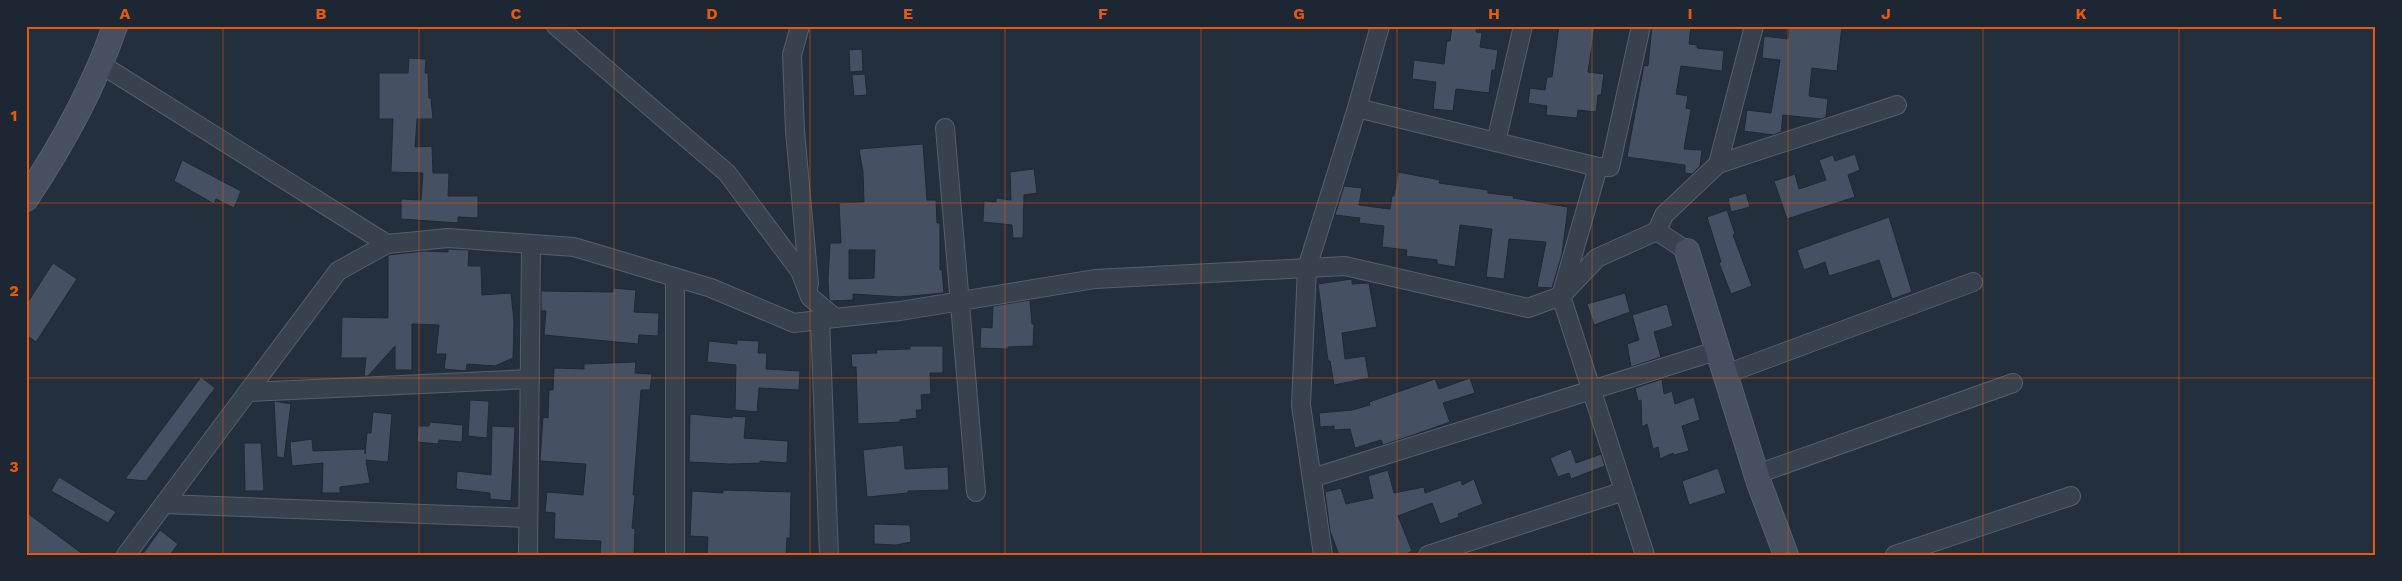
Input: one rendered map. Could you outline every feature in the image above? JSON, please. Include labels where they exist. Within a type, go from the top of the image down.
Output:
[{"type":"street","points":[[26,199],[50,164],[102,65],[115,26]]},
{"type":"street","points":[[556,26],[727,173],[800,271],[810,297],[827,319],[829,555]]},
{"type":"street","points":[[800,26],[792,55],[794,121],[810,297]]},
{"type":"street","points":[[1323,555],[1301,404],[1307,268],[1357,108],[1380,26]]},
{"type":"street","points":[[1496,142],[1523,26]]},
{"type":"street","points":[[1357,108],[1598,167],[1610,167],[1641,26]]},
{"type":"street","points":[[1718,164],[1754,26]]},
{"type":"street","points":[[102,65],[387,244]]},
{"type":"street","points":[[126,555],[338,271],[387,244],[448,238],[574,248],[711,288],[794,323],[960,301],[1095,278],[1345,266],[1528,308],[1561,296],[1597,258],[1656,231],[1664,215],[1718,164],[1897,106]]},
{"type":"street","points":[[945,128],[976,492]]},
{"type":"street","points":[[1598,167],[1561,296],[1645,555]]},
{"type":"street","points":[[1656,231],[1687,252],[1757,474],[1786,555]]},
{"type":"street","points":[[528,555],[531,244]]},
{"type":"street","points":[[675,555],[676,278]]},
{"type":"street","points":[[1726,374],[1974,282]]},
{"type":"street","points":[[1312,478],[1719,350]]},
{"type":"street","points":[[248,392],[530,379]]},
{"type":"street","points":[[1757,474],[2012,382]]},
{"type":"street","points":[[1428,555],[1624,492]]},
{"type":"street","points":[[1895,555],[2071,496]]},
{"type":"street","points":[[164,504],[528,518]]},
{"type":"building","points":[[1452,26],[1477,26],[1476,32],[1482,33],[1480,47],[1498,50],[1495,70],[1492,70],[1489,93],[1456,89],[1453,111],[1433,109],[1436,82],[1412,79],[1414,60],[1444,64],[1447,41],[1450,41]]},
{"type":"building","points":[[1559,26],[1595,26],[1588,72],[1604,74],[1601,95],[1598,95],[1596,112],[1578,110],[1577,118],[1546,115],[1547,106],[1528,103],[1530,88],[1545,90],[1547,77],[1552,77]]},
{"type":"building","points":[[1652,26],[1691,26],[1689,44],[1697,45],[1697,48],[1724,51],[1722,71],[1681,66],[1676,94],[1688,96],[1686,108],[1691,109],[1684,149],[1702,150],[1700,166],[1692,174],[1685,173],[1685,165],[1627,157],[1644,65],[1648,66]]},
{"type":"building","points":[[1789,26],[1842,26],[1837,71],[1812,68],[1809,96],[1828,99],[1826,117],[1821,119],[1783,115],[1781,132],[1773,135],[1744,131],[1747,110],[1771,113],[1780,60],[1762,58],[1764,36],[1788,39]]},
{"type":"building","points":[[862,49],[863,71],[850,72],[849,50]]},
{"type":"building","points":[[409,58],[426,59],[425,73],[428,73],[429,98],[431,98],[433,119],[417,119],[415,147],[432,146],[433,173],[449,173],[448,196],[478,196],[478,218],[458,217],[458,223],[401,219],[401,199],[421,200],[423,173],[391,172],[393,119],[379,119],[379,73],[408,73]]},
{"type":"building","points":[[865,74],[867,95],[854,96],[852,75]]},
{"type":"building","points":[[923,144],[927,200],[936,200],[937,223],[940,223],[940,270],[942,270],[944,293],[900,297],[853,294],[853,300],[831,301],[829,299],[830,243],[841,243],[839,203],[864,202],[863,172],[859,149]],"holes":[[[849,250],[875,250],[874,278],[849,279]]]},
{"type":"building","points":[[1855,154],[1860,170],[1848,175],[1855,197],[1787,219],[1774,181],[1795,174],[1799,189],[1826,180],[1819,160],[1833,155],[1835,161]]},
{"type":"building","points":[[182,160],[241,191],[234,208],[216,199],[214,204],[174,181]]},
{"type":"building","points":[[1034,169],[1037,193],[1024,195],[1023,238],[1013,238],[1012,225],[983,222],[984,201],[996,202],[996,198],[1011,200],[1010,172]]},
{"type":"building","points":[[1398,172],[1440,180],[1439,183],[1488,190],[1488,193],[1514,196],[1513,198],[1568,207],[1562,254],[1552,288],[1537,287],[1546,242],[1509,239],[1504,279],[1486,277],[1492,229],[1460,225],[1455,267],[1437,264],[1437,260],[1406,256],[1407,250],[1382,247],[1384,226],[1359,223],[1360,218],[1335,215],[1344,186],[1362,188],[1359,205],[1390,209]]},
{"type":"building","points":[[1746,193],[1750,207],[1731,212],[1728,198]]},
{"type":"building","points":[[1727,210],[1735,234],[1733,235],[1752,286],[1731,294],[1719,263],[1721,262],[1707,217]]},
{"type":"building","points":[[1889,217],[1912,292],[1892,299],[1879,260],[1829,276],[1825,262],[1804,270],[1797,250]]},
{"type":"building","points":[[448,249],[469,250],[468,266],[481,266],[482,295],[511,293],[514,321],[513,358],[495,366],[467,364],[466,371],[444,369],[446,354],[436,354],[439,325],[412,324],[412,370],[395,370],[395,346],[368,376],[364,376],[366,358],[341,358],[342,317],[388,318],[388,255],[424,251],[448,252]]},
{"type":"building","points":[[53,263],[77,279],[36,342],[26,335],[26,305]]},
{"type":"building","points":[[1352,279],[1352,284],[1369,283],[1377,327],[1342,333],[1345,359],[1365,356],[1369,378],[1334,385],[1330,361],[1328,361],[1318,284]]},
{"type":"building","points":[[613,288],[636,290],[634,312],[659,313],[658,336],[639,335],[638,344],[544,335],[546,311],[541,311],[541,291],[613,292]]},
{"type":"building","points":[[1625,293],[1630,312],[1594,325],[1587,304]]},
{"type":"building","points":[[1030,300],[1032,324],[1034,324],[1033,346],[1008,347],[1008,349],[980,348],[981,327],[992,328],[993,306]]},
{"type":"building","points":[[1667,304],[1673,326],[1654,332],[1661,357],[1631,367],[1627,344],[1639,340],[1632,315]]},
{"type":"building","points":[[737,340],[759,341],[758,353],[767,353],[766,369],[800,371],[799,390],[759,388],[757,412],[735,410],[736,365],[707,362],[709,341],[737,344]]},
{"type":"building","points":[[910,346],[943,346],[943,373],[930,373],[931,394],[921,395],[922,410],[916,410],[917,418],[900,420],[900,422],[858,424],[856,367],[852,367],[851,354],[877,353],[876,350],[910,349]]},
{"type":"building","points":[[636,362],[635,373],[652,374],[650,390],[641,390],[633,495],[635,495],[632,528],[635,529],[634,555],[600,555],[601,541],[554,539],[555,513],[545,512],[547,492],[583,495],[586,464],[540,461],[543,417],[548,418],[549,390],[553,390],[554,368],[584,369],[584,364]]},
{"type":"building","points":[[201,377],[215,388],[146,481],[125,479]]},
{"type":"building","points":[[1470,378],[1475,393],[1443,403],[1450,422],[1383,445],[1381,440],[1355,448],[1350,429],[1334,430],[1334,426],[1320,427],[1319,413],[1352,410],[1370,405],[1369,402],[1435,379],[1439,389]]},
{"type":"building","points":[[1662,379],[1664,394],[1672,391],[1675,404],[1694,397],[1700,420],[1682,426],[1689,451],[1674,455],[1673,453],[1660,459],[1658,447],[1653,449],[1647,424],[1642,427],[1641,400],[1638,401],[1635,388]]},
{"type":"building","points":[[470,400],[489,401],[487,438],[468,436]]},
{"type":"building","points":[[274,401],[291,404],[284,458],[277,457]]},
{"type":"building","points":[[373,412],[392,414],[388,462],[366,460],[370,483],[340,487],[340,493],[322,493],[323,463],[292,466],[290,442],[312,439],[313,451],[365,449],[365,454],[367,433],[371,433]]},
{"type":"building","points":[[690,414],[732,418],[732,416],[746,417],[744,438],[788,441],[787,463],[760,461],[760,463],[730,464],[689,462]]},
{"type":"building","points":[[430,422],[463,425],[462,442],[439,440],[438,444],[417,442],[418,426],[429,426]]},
{"type":"building","points":[[492,426],[515,427],[511,501],[490,499],[490,493],[456,489],[457,471],[491,475]]},
{"type":"building","points":[[244,443],[261,443],[264,491],[245,491]]},
{"type":"building","points":[[903,445],[905,469],[948,467],[949,490],[908,491],[908,493],[867,497],[863,450]]},
{"type":"building","points":[[1571,449],[1576,463],[1601,454],[1605,466],[1571,479],[1569,473],[1558,477],[1550,458]]},
{"type":"building","points":[[1718,468],[1726,493],[1689,505],[1682,481]]},
{"type":"building","points":[[1388,470],[1394,493],[1424,487],[1425,493],[1461,480],[1462,485],[1474,479],[1483,504],[1458,514],[1459,517],[1440,524],[1432,503],[1398,516],[1412,551],[1404,555],[1339,555],[1330,531],[1325,492],[1341,488],[1346,504],[1373,498],[1368,476]]},
{"type":"building","points":[[59,477],[116,512],[108,523],[51,491]]},
{"type":"building","points":[[723,490],[791,492],[790,538],[787,538],[786,555],[707,555],[708,537],[690,536],[692,491],[723,493]]},
{"type":"building","points":[[26,512],[84,555],[32,555],[26,550]]},
{"type":"building","points":[[874,524],[910,525],[911,542],[896,545],[874,544]]},
{"type":"building","points":[[160,530],[178,544],[170,555],[142,555]]}]
